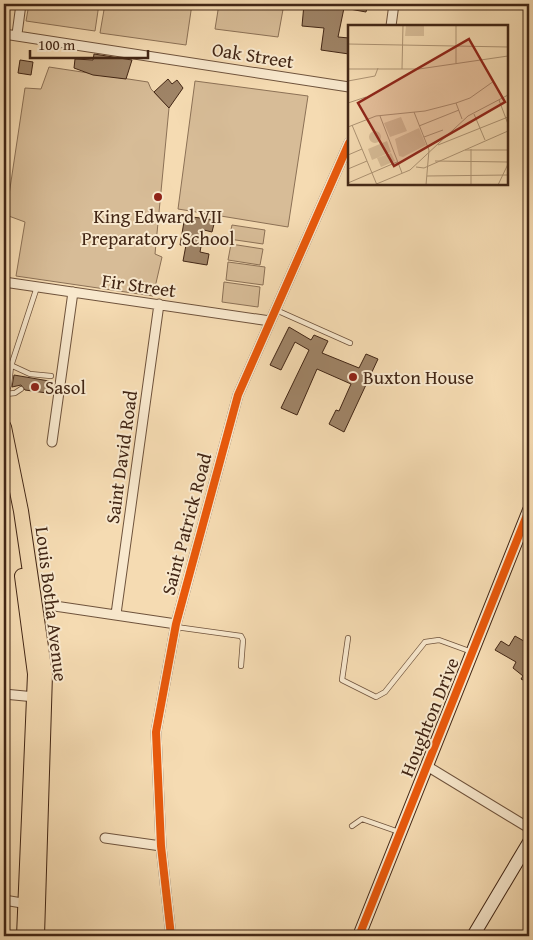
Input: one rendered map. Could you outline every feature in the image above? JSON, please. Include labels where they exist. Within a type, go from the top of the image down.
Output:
[{"type":"main road","name":"Louis Botha Avenue","points":[[4,428],[22,511],[45,674],[32,904],[24,936]]},
{"type":"main road","name":"Louis Botha Avenue","points":[[4,467],[13,512],[33,654],[35,697],[32,904],[37,936]]},
{"type":"street","points":[[18,34],[21,4]]},
{"type":"street","points":[[391,25],[394,4]]},
{"type":"street","name":"Oak Street","points":[[4,34],[18,34],[348,87]]},
{"type":"street","name":"Saint Patrick Road","points":[[171,936],[161,846],[156,732],[176,626],[233,409],[274,310],[348,145]]},
{"type":"street","name":"Fir Street","points":[[4,282],[270,321]]},
{"type":"street","points":[[52,442],[73,292]]},
{"type":"street","name":"Saint David Road","points":[[116,614],[159,304]]},
{"type":"street","name":"Houghton Drive","points":[[358,936],[529,510]]},
{"type":"street","points":[[48,605],[116,614],[176,626]]},
{"type":"street","points":[[4,694],[35,697]]},
{"type":"street","points":[[427,766],[529,828]]},
{"type":"street","points":[[105,838],[161,846]]},
{"type":"street","points":[[473,936],[529,842]]},
{"type":"street","points":[[4,900],[32,904]]},
{"type":"lane","points":[[21,389],[18,392],[5,396],[10,366],[37,287]]},
{"type":"lane","points":[[274,310],[350,343]]},
{"type":"lane","points":[[4,362],[24,374],[51,376]]},
{"type":"lane","points":[[176,626],[241,636],[243,640],[242,666]]},
{"type":"lane","points":[[348,638],[342,680],[376,697],[385,692],[425,642],[439,640],[472,652]]},
{"type":"lane","points":[[352,826],[362,820],[400,832]]},
{"type":"shaded area","points":[[29,4],[99,4],[95,31],[26,21]]},
{"type":"shaded area","points":[[105,4],[192,4],[186,45],[100,33]]},
{"type":"shaded area","points":[[219,4],[284,4],[278,37],[215,29]]},
{"type":"shaded area","points":[[49,67],[148,82],[151,89],[169,108],[155,254],[162,257],[153,296],[16,276],[25,222],[6,215],[25,88],[41,89]]},
{"type":"shaded area","points":[[195,81],[308,96],[288,227],[178,209]]},
{"type":"shaded area","points":[[232,225],[265,230],[263,244],[229,239]]},
{"type":"shaded area","points":[[231,244],[263,249],[260,265],[228,260]]},
{"type":"shaded area","points":[[228,262],[265,267],[263,285],[226,280]]},
{"type":"shaded area","points":[[224,282],[260,287],[258,307],[222,302]]},
{"type":"building","points":[[304,4],[368,4],[366,12],[344,8],[338,37],[348,38],[348,54],[321,50],[324,28],[302,26]]},
{"type":"building","points":[[94,54],[132,60],[126,79],[93,75],[74,68],[75,59],[93,60]]},
{"type":"building","points":[[20,60],[33,62],[31,75],[18,73]]},
{"type":"building","points":[[168,79],[172,84],[177,80],[183,88],[169,108],[154,92]]},
{"type":"building","points":[[185,216],[215,220],[212,232],[204,230],[200,252],[209,254],[207,265],[183,261],[186,245],[180,245]]},
{"type":"building","name":"Buxton House","points":[[289,327],[311,340],[314,335],[328,341],[322,353],[359,368],[366,354],[378,359],[344,432],[329,424],[336,410],[339,411],[351,384],[317,369],[297,415],[281,408],[309,350],[295,342],[281,370],[270,365]]},
{"type":"building","points":[[14,375],[49,381],[47,393],[25,390],[21,385],[12,387]]},
{"type":"building","points":[[515,636],[529,644],[529,683],[521,679],[523,676],[513,668],[516,662],[495,650],[501,641],[509,646]]},
{"type":"cycle path","points":[[171,936],[161,846],[156,732],[176,624],[238,395],[348,145]]},
{"type":"cycle path","points":[[359,936],[529,510]]},
{"type":"place","name":"King Edward VII Preparatory School","points":[[158,197]]},
{"type":"place","name":"Buxton House","points":[[353,377]]},
{"type":"place","name":"Sasol","points":[[35,387]]}]
